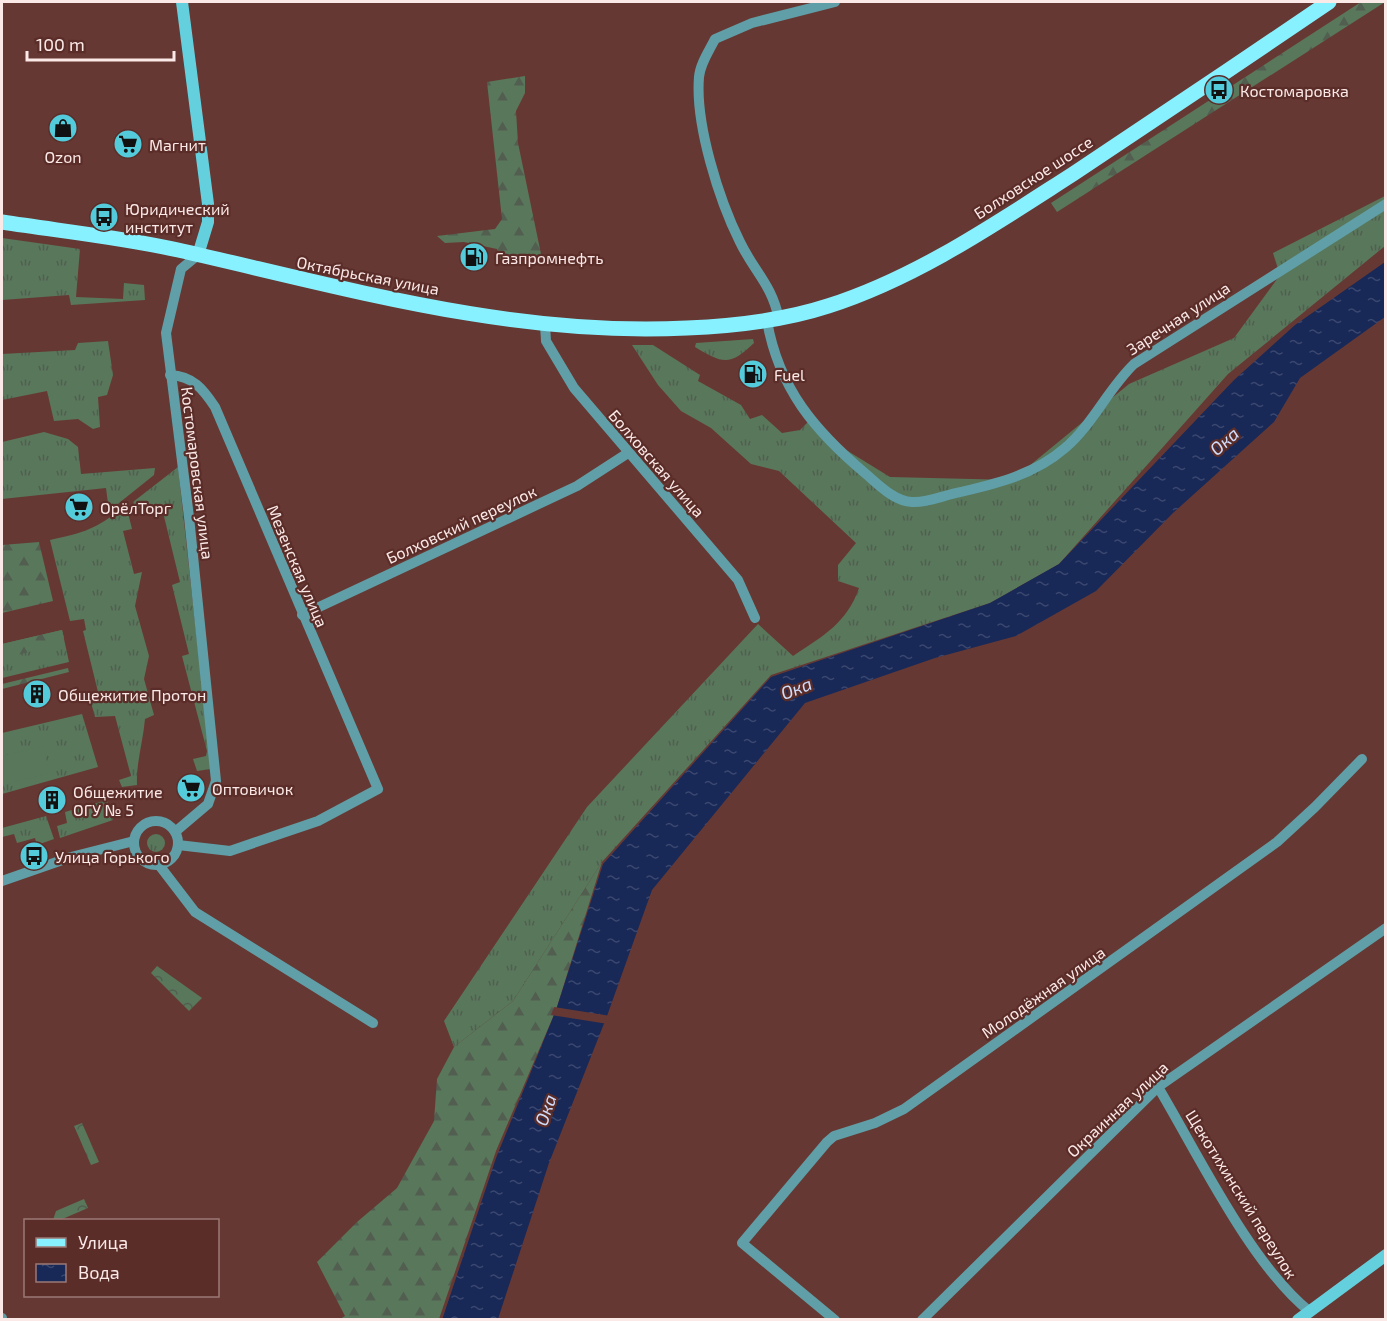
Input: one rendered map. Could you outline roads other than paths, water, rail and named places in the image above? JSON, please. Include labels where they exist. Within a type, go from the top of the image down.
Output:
[{"type":"main road","points":[[182,2],[208,204],[208,222],[198,255]]},
{"type":"main road","name":"Болховское шоссе","points":[[731,326],[773,320],[828,306],[878,288],[956,247],[1160,117],[1329,2]]},
{"type":"main road","name":"Октябрьская улица","points":[[2,222],[198,255],[364,294],[545,325],[627,331],[731,326]]},
{"type":"main road","points":[[1298,1320],[1313,1316],[1386,1255]]},
{"type":"street","name":"Заречная улица","points":[[835,2],[752,23],[716,39],[699,76],[701,117],[720,196],[740,243],[769,285],[784,380],[807,416],[834,446],[894,496],[912,502],[999,483],[1026,473],[1065,449],[1092,420],[1121,377],[1134,364],[1386,204]]},
{"type":"street","name":"Костомаровская улица","points":[[175,832],[208,804],[216,781],[182,458],[166,333],[182,269],[198,255]]},
{"type":"street","name":"Болховская улица","points":[[545,325],[546,341],[574,388],[738,580],[755,618]]},
{"type":"street","name":"Мезенская улица","points":[[170,375],[182,376],[195,382],[215,407],[378,789],[318,821],[230,851],[178,845]]},
{"type":"street","name":"Болховский переулок","points":[[302,615],[577,486],[628,453]]},
{"type":"street","name":"Молодёжная улица","points":[[835,1320],[742,1243],[827,1142],[834,1136],[875,1123],[904,1108],[1109,964],[1277,842],[1362,759]]},
{"type":"street","points":[[159,865],[172,858],[178,845],[175,832],[167,824],[154,821],[140,827],[134,841],[141,859],[159,865],[195,912],[373,1023]]},
{"type":"street","points":[[2,881],[71,856],[134,841]]},
{"type":"street","name":"Окраинная улица","points":[[922,1320],[1158,1087],[1386,928]]},
{"type":"street","name":"Щекотихинский переулок","points":[[1158,1087],[1237,1221],[1288,1294],[1313,1316]]},
{"type":"water","name":"Ока","points":[[1385,262],[1385,317],[1300,378],[1274,422],[1173,513],[1096,591],[1016,636],[935,658],[805,703],[652,890],[607,1016],[549,1163],[498,1319],[442,1320],[496,1158],[556,1010],[603,864],[771,677],[990,603],[1059,564],[1234,380],[1295,325]]},
{"type":"place","name":"Костомаровка","points":[[1219,90]]},
{"type":"place","name":"Ozon","points":[[63,128]]},
{"type":"place","name":"Магнит","points":[[128,144]]},
{"type":"place","name":"Юридический институт","points":[[104,217]]},
{"type":"place","name":"Газпромнефть","points":[[474,257]]},
{"type":"place","name":"Fuel","points":[[753,374]]},
{"type":"place","name":"ОрёлТорг","points":[[79,507]]},
{"type":"place","name":"Общежитие Протон","points":[[37,694]]},
{"type":"place","name":"Оптовичок","points":[[191,788]]},
{"type":"place","name":"Общежитие ОГУ № 5","points":[[52,800]]},
{"type":"place","name":"Улица Горького","points":[[34,856]]}]
